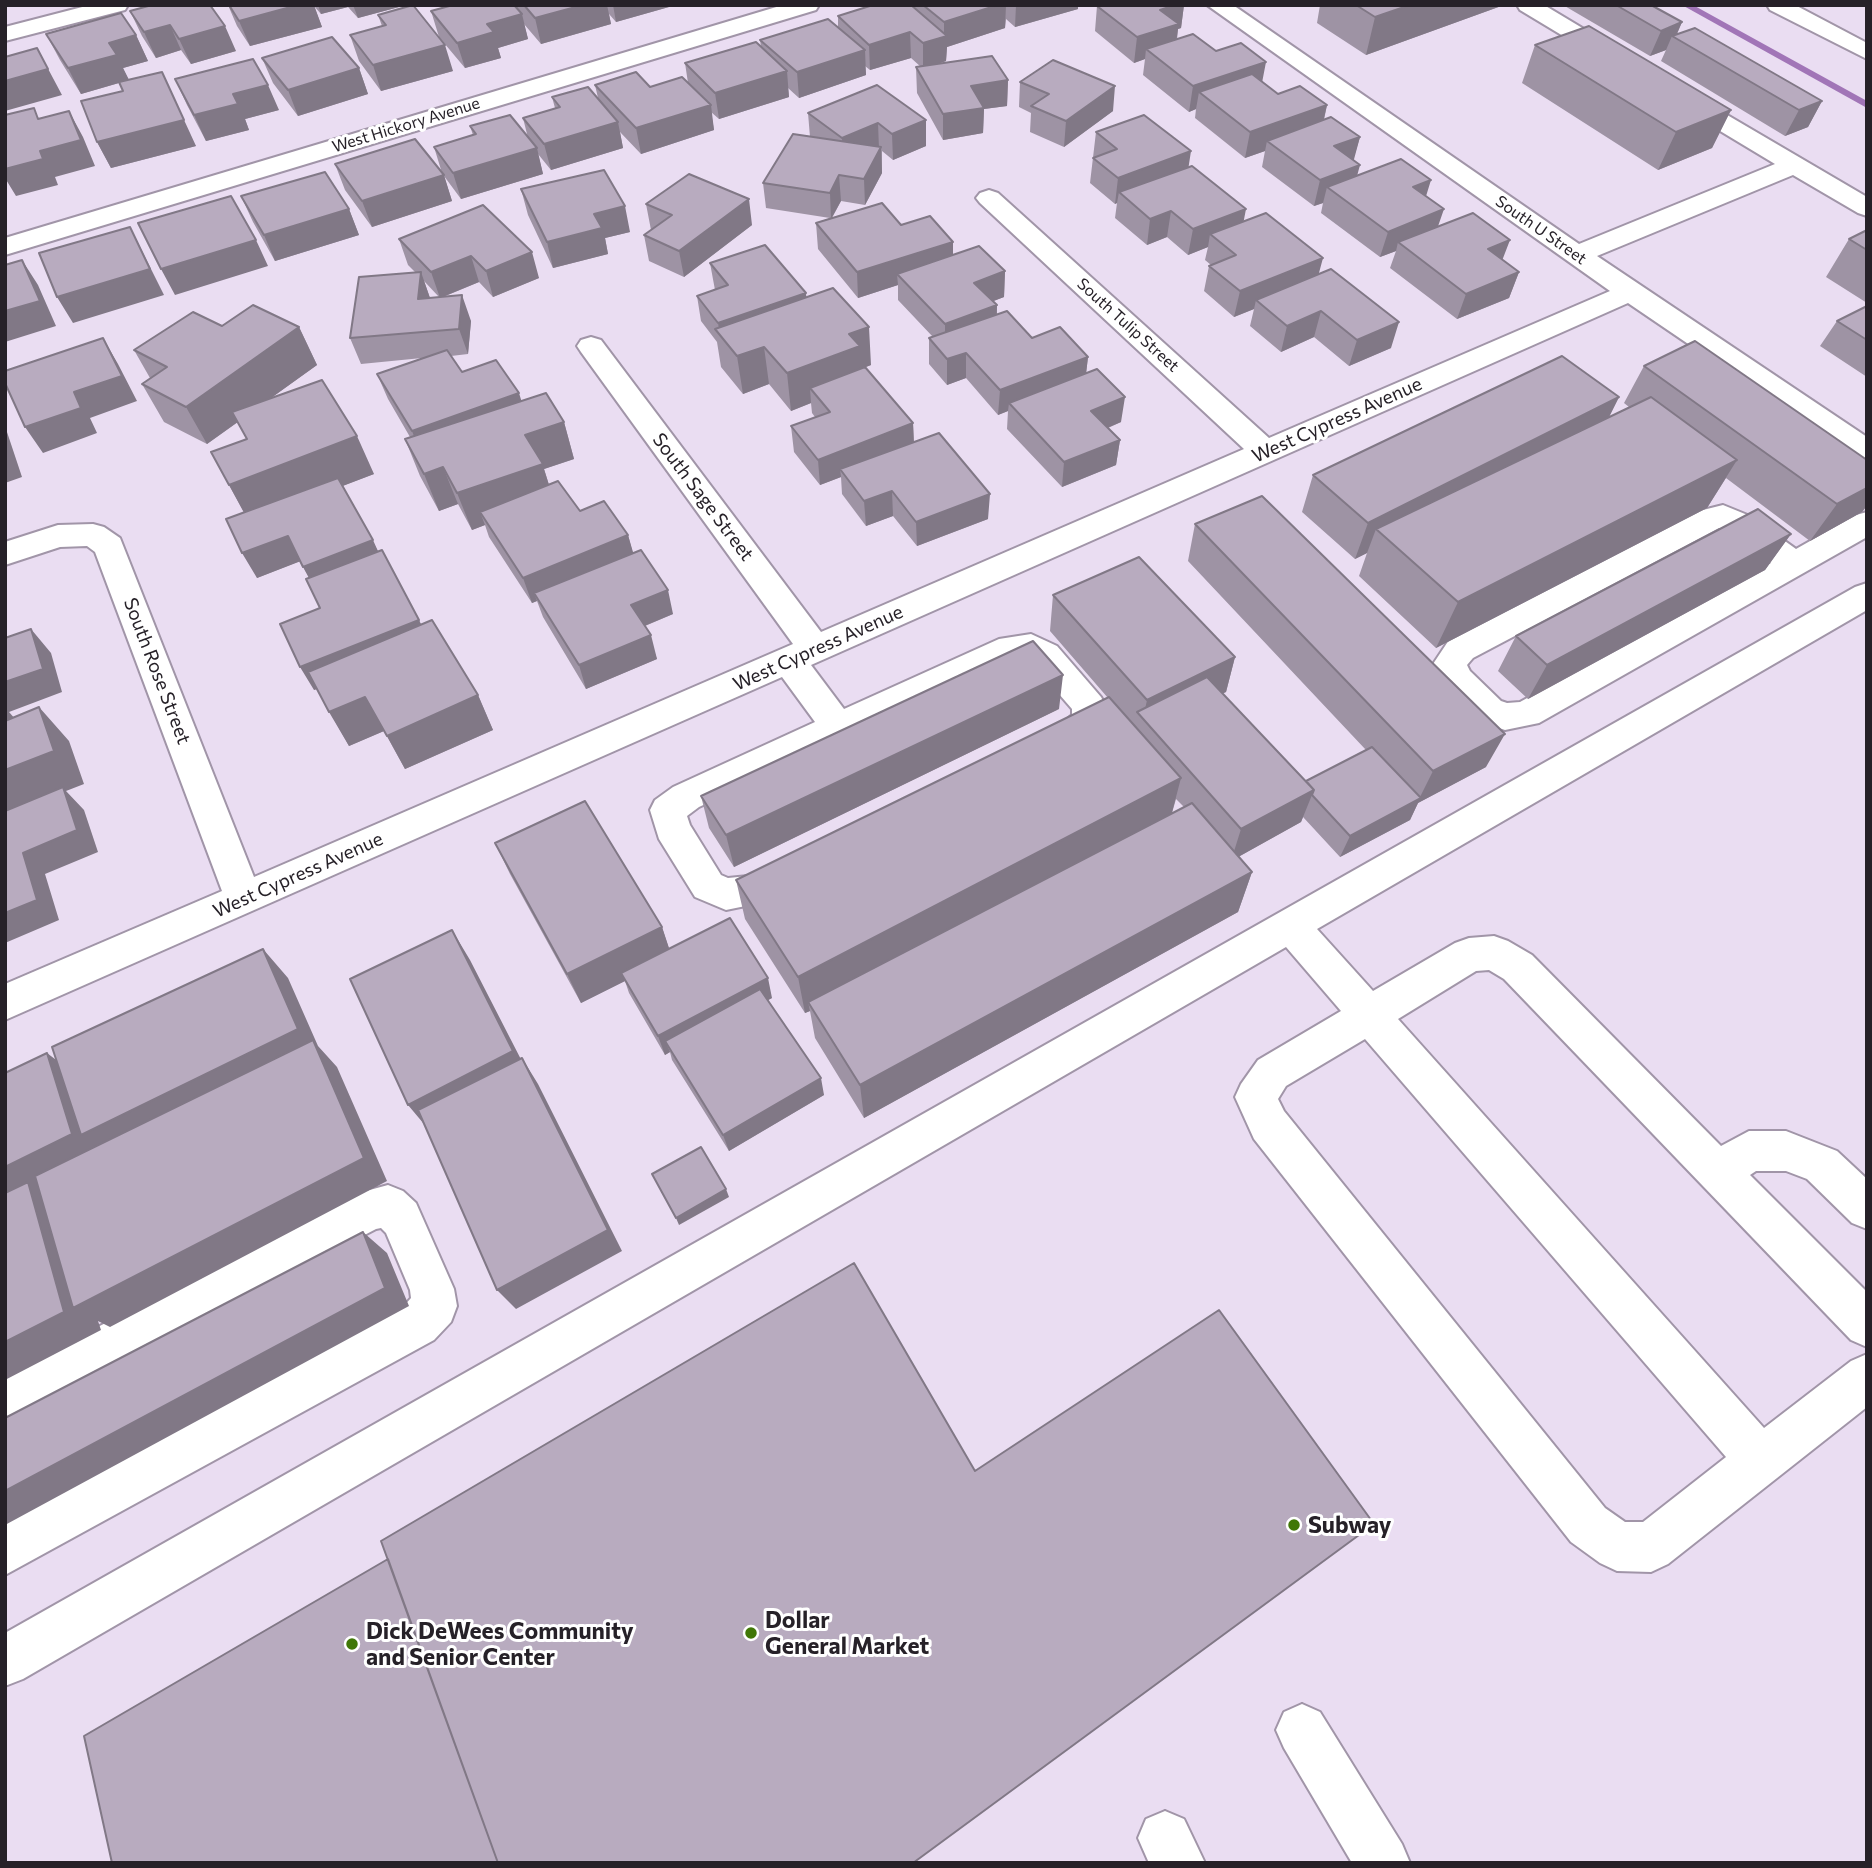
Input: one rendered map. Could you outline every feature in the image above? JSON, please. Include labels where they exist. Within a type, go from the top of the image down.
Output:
[{"type":"street","points":[[5,34],[117,5]]},
{"type":"street","name":"West Hickory Avenue","points":[[5,247],[808,5]]},
{"type":"street","name":"South U Street","points":[[1217,5],[1602,273],[1629,277],[1867,451]]},
{"type":"street","points":[[1528,5],[1635,69]]},
{"type":"street","points":[[1778,5],[1867,52]]},
{"type":"street","points":[[1658,83],[1867,208]]},
{"type":"street","points":[[1577,255],[1794,165]]},
{"type":"street","points":[[1665,245],[1818,179]]},
{"type":"street","name":"South Tulip Street","points":[[989,198],[1266,452]]},
{"type":"street","name":"West Cypress Avenue","points":[[5,1003],[1266,452],[1629,277]]},
{"type":"street","name":"South Sage Street","points":[[591,346],[802,654],[838,727]]},
{"type":"street","points":[[1795,564],[1739,524],[1723,516],[1710,519],[1461,649],[1450,664],[1455,678],[1489,710],[1505,717],[1527,714],[1795,564],[1867,523]]},
{"type":"street","name":"South Rose Street","points":[[5,554],[58,536],[93,535],[109,546],[244,899]]},
{"type":"street","points":[[5,1661],[1867,595]]},
{"type":"street","points":[[814,861],[752,891],[726,894],[708,886],[672,828],[668,810],[686,797],[1011,648],[1031,646],[1045,655],[1089,706],[1089,720],[1075,733],[1026,758]]},
{"type":"street","points":[[1290,926],[1760,1460]]},
{"type":"street","points":[[1867,1324],[1518,967],[1494,953],[1469,955],[1272,1073],[1256,1097],[1269,1125],[1588,1525],[1617,1546],[1651,1547],[1867,1377]]},
{"type":"street","points":[[1719,1172],[1749,1151],[1786,1150],[1822,1165],[1867,1208]]},
{"type":"street","points":[[5,1400],[370,1209],[388,1206],[401,1218],[432,1289],[435,1307],[418,1324],[5,1551]]},
{"type":"street","points":[[1302,1730],[1383,1863]]},
{"type":"building","points":[[152,5],[210,5],[225,26],[179,39],[170,25],[144,32],[130,11]]},
{"type":"building","points":[[229,5],[298,5],[239,21]]},
{"type":"building","points":[[413,5],[445,45],[373,65],[350,35],[386,25],[378,15]]},
{"type":"building","points":[[453,5],[514,5],[522,14],[487,24],[494,32],[457,43],[431,11]]},
{"type":"building","points":[[524,5],[583,5],[535,18]]},
{"type":"building","points":[[873,5],[911,5],[947,36],[923,43],[910,32],[869,45],[838,16]]},
{"type":"building","points":[[923,5],[998,5],[944,22]]},
{"type":"building","points":[[1175,5],[1160,10],[1179,24],[1137,37],[1097,6]]},
{"type":"building","points":[[1356,5],[1410,5],[1375,17]]},
{"type":"building","points":[[1616,5],[1651,5],[1682,22],[1661,31]]},
{"type":"building","points":[[121,13],[136,35],[109,43],[117,55],[68,68],[46,34]]},
{"type":"building","points":[[828,19],[865,50],[797,72],[760,40]]},
{"type":"building","points":[[1589,26],[1731,110],[1676,132],[1535,45]]},
{"type":"building","points":[[1695,28],[1822,101],[1799,110],[1672,36]]},
{"type":"building","points":[[1193,34],[1216,51],[1241,43],[1266,62],[1193,86],[1146,49]]},
{"type":"building","points":[[332,37],[359,68],[288,90],[262,58]]},
{"type":"building","points":[[756,42],[787,71],[715,93],[685,63]]},
{"type":"building","points":[[37,48],[48,69],[5,81],[5,57]]},
{"type":"building","points":[[992,56],[1008,80],[971,86],[984,108],[943,114],[916,67]]},
{"type":"building","points":[[253,59],[268,85],[233,94],[238,104],[194,115],[175,79]]},
{"type":"building","points":[[1053,60],[1115,86],[1066,121],[1031,106],[1049,94],[1020,82]]},
{"type":"building","points":[[162,72],[184,120],[97,142],[81,101],[123,91],[119,82]]},
{"type":"building","points":[[636,72],[650,87],[682,77],[711,105],[636,128],[595,85]]},
{"type":"building","points":[[1252,74],[1278,94],[1300,86],[1327,105],[1250,132],[1199,92]]},
{"type":"building","points":[[877,85],[926,120],[892,134],[878,123],[842,138],[808,113]]},
{"type":"building","points":[[588,87],[618,122],[544,144],[523,118],[560,107],[552,97]]},
{"type":"building","points":[[34,108],[38,119],[69,111],[81,140],[40,151],[43,159],[5,169],[5,115]]},
{"type":"building","points":[[510,115],[537,148],[453,173],[434,147],[476,134],[470,126]]},
{"type":"building","points":[[1144,115],[1191,151],[1118,178],[1093,158],[1117,149],[1096,132]]},
{"type":"building","points":[[1331,117],[1360,137],[1334,146],[1360,165],[1320,180],[1267,141]]},
{"type":"building","points":[[793,134],[881,147],[864,179],[839,175],[830,193],[763,183]]},
{"type":"building","points":[[415,139],[444,175],[362,201],[335,164]]},
{"type":"building","points":[[1401,159],[1431,180],[1413,187],[1444,209],[1388,232],[1327,187]]},
{"type":"building","points":[[1192,166],[1246,209],[1193,229],[1171,211],[1150,219],[1119,192]]},
{"type":"building","points":[[604,170],[625,206],[594,214],[602,228],[547,242],[521,189]]},
{"type":"building","points":[[325,172],[349,209],[264,235],[241,196]]},
{"type":"building","points":[[689,174],[749,199],[679,251],[644,235],[672,215],[646,204]]},
{"type":"building","points":[[231,196],[256,240],[161,269],[138,223]]},
{"type":"building","points":[[882,203],[901,225],[930,216],[953,242],[857,272],[816,223]]},
{"type":"building","points":[[483,205],[532,252],[486,271],[471,256],[431,272],[399,239]]},
{"type":"building","points":[[1266,213],[1323,258],[1240,291],[1209,266],[1236,255],[1210,234]]},
{"type":"building","points":[[1473,213],[1510,240],[1488,249],[1519,272],[1466,294],[1398,242]]},
{"type":"building","points":[[130,227],[150,269],[57,297],[39,253]]},
{"type":"building","points":[[1867,230],[1867,250],[1849,239]]},
{"type":"building","points":[[765,245],[806,293],[718,323],[697,296],[728,285],[710,263]]},
{"type":"building","points":[[979,246],[1005,271],[974,283],[997,305],[945,324],[897,274]]},
{"type":"building","points":[[22,260],[40,301],[5,311],[5,265]]},
{"type":"building","points":[[1331,269],[1399,322],[1357,340],[1321,311],[1287,326],[1256,300]]},
{"type":"building","points":[[421,272],[418,299],[462,295],[459,329],[350,338],[359,277]]},
{"type":"building","points":[[833,288],[869,327],[849,334],[860,346],[787,373],[764,347],[737,356],[715,329]]},
{"type":"building","points":[[253,305],[299,327],[186,407],[142,384],[167,367],[134,350],[193,312],[222,326]]},
{"type":"building","points":[[1867,306],[1867,340],[1837,321]]},
{"type":"building","points":[[1007,311],[1032,338],[1060,327],[1088,357],[1000,390],[966,353],[947,359],[929,338]]},
{"type":"building","points":[[103,338],[122,376],[74,392],[81,408],[25,427],[5,383],[5,371]]},
{"type":"building","points":[[1695,341],[1867,460],[1867,488],[1837,504],[1644,366]]},
{"type":"building","points":[[447,350],[462,372],[496,360],[519,393],[412,431],[377,374]]},
{"type":"building","points":[[1562,356],[1619,397],[1368,523],[1313,475]]},
{"type":"building","points":[[865,367],[913,423],[818,460],[791,426],[830,412],[810,388]]},
{"type":"building","points":[[1097,369],[1125,397],[1091,411],[1120,440],[1064,462],[1009,403]]},
{"type":"building","points":[[322,380],[357,436],[229,485],[211,452],[247,439],[232,412]]},
{"type":"building","points":[[546,393],[564,422],[525,435],[543,464],[457,493],[443,467],[424,474],[405,439]]},
{"type":"building","points":[[1651,397],[1737,460],[1458,602],[1376,529]]},
{"type":"building","points":[[939,433],[990,494],[916,522],[892,491],[864,501],[840,469]]},
{"type":"building","points":[[338,478],[373,540],[303,567],[288,536],[242,553],[226,519]]},
{"type":"building","points":[[558,481],[580,511],[604,501],[628,535],[523,578],[480,512]]},
{"type":"building","points":[[1262,496],[1505,734],[1433,771],[1195,524]]},
{"type":"building","points":[[1758,509],[1791,534],[1547,665],[1516,636]]},
{"type":"building","points":[[382,550],[419,620],[300,667],[280,624],[320,608],[306,579]]},
{"type":"building","points":[[641,550],[668,590],[631,605],[651,635],[579,665],[534,593]]},
{"type":"building","points":[[1139,557],[1235,657],[1147,700],[1053,595]]},
{"type":"building","points":[[432,620],[478,695],[387,736],[365,697],[329,712],[308,672]]},
{"type":"building","points":[[31,629],[43,669],[5,682],[5,638]]},
{"type":"building","points":[[1033,641],[1063,675],[726,835],[701,796]]},
{"type":"building","points":[[1207,677],[1314,790],[1241,829],[1137,712]]},
{"type":"building","points":[[1109,697],[1181,778],[798,977],[736,880]]},
{"type":"building","points":[[39,707],[54,751],[5,770],[5,721]]},
{"type":"building","points":[[1372,747],[1421,798],[1350,836],[1312,795],[1314,790],[1306,781]]},
{"type":"building","points":[[63,787],[77,830],[23,853],[37,900],[5,913],[5,811]]},
{"type":"building","points":[[585,801],[662,927],[567,974],[495,843]]},
{"type":"building","points":[[1192,803],[1252,872],[860,1085],[808,1002]]},
{"type":"building","points":[[730,918],[768,978],[658,1036],[621,973]]},
{"type":"building","points":[[452,930],[513,1051],[408,1105],[350,979]]},
{"type":"building","points":[[263,949],[298,1029],[81,1135],[52,1047]]},
{"type":"building","points":[[760,989],[821,1078],[723,1135],[665,1041]]},
{"type":"building","points":[[313,1040],[364,1158],[73,1308],[35,1176]]},
{"type":"building","points":[[47,1053],[72,1134],[5,1167],[5,1073]]},
{"type":"building","points":[[522,1058],[608,1230],[497,1290],[418,1110]]},
{"type":"building","points":[[701,1147],[726,1189],[676,1218],[652,1174]]},
{"type":"building","points":[[28,1182],[64,1312],[5,1342],[5,1193]]},
{"type":"building","points":[[363,1232],[385,1288],[5,1491],[5,1418]]},
{"type":"building","name":"Dollar General Market","points":[[854,1263],[975,1471],[1219,1310],[1374,1524],[913,1863],[498,1863],[381,1541]]},
{"type":"building","name":"Dick DeWees Community and Senior Center","points":[[388,1559],[498,1863],[112,1863],[84,1736]]},
{"type":"waterway","points":[[1686,5],[1867,105]]},
{"type":"place","name":"Subway","points":[[1294,1525]]},
{"type":"place","name":"Dollar General Market","points":[[751,1633]]},
{"type":"place","name":"Dick DeWees Community and Senior Center","points":[[352,1644]]}]
